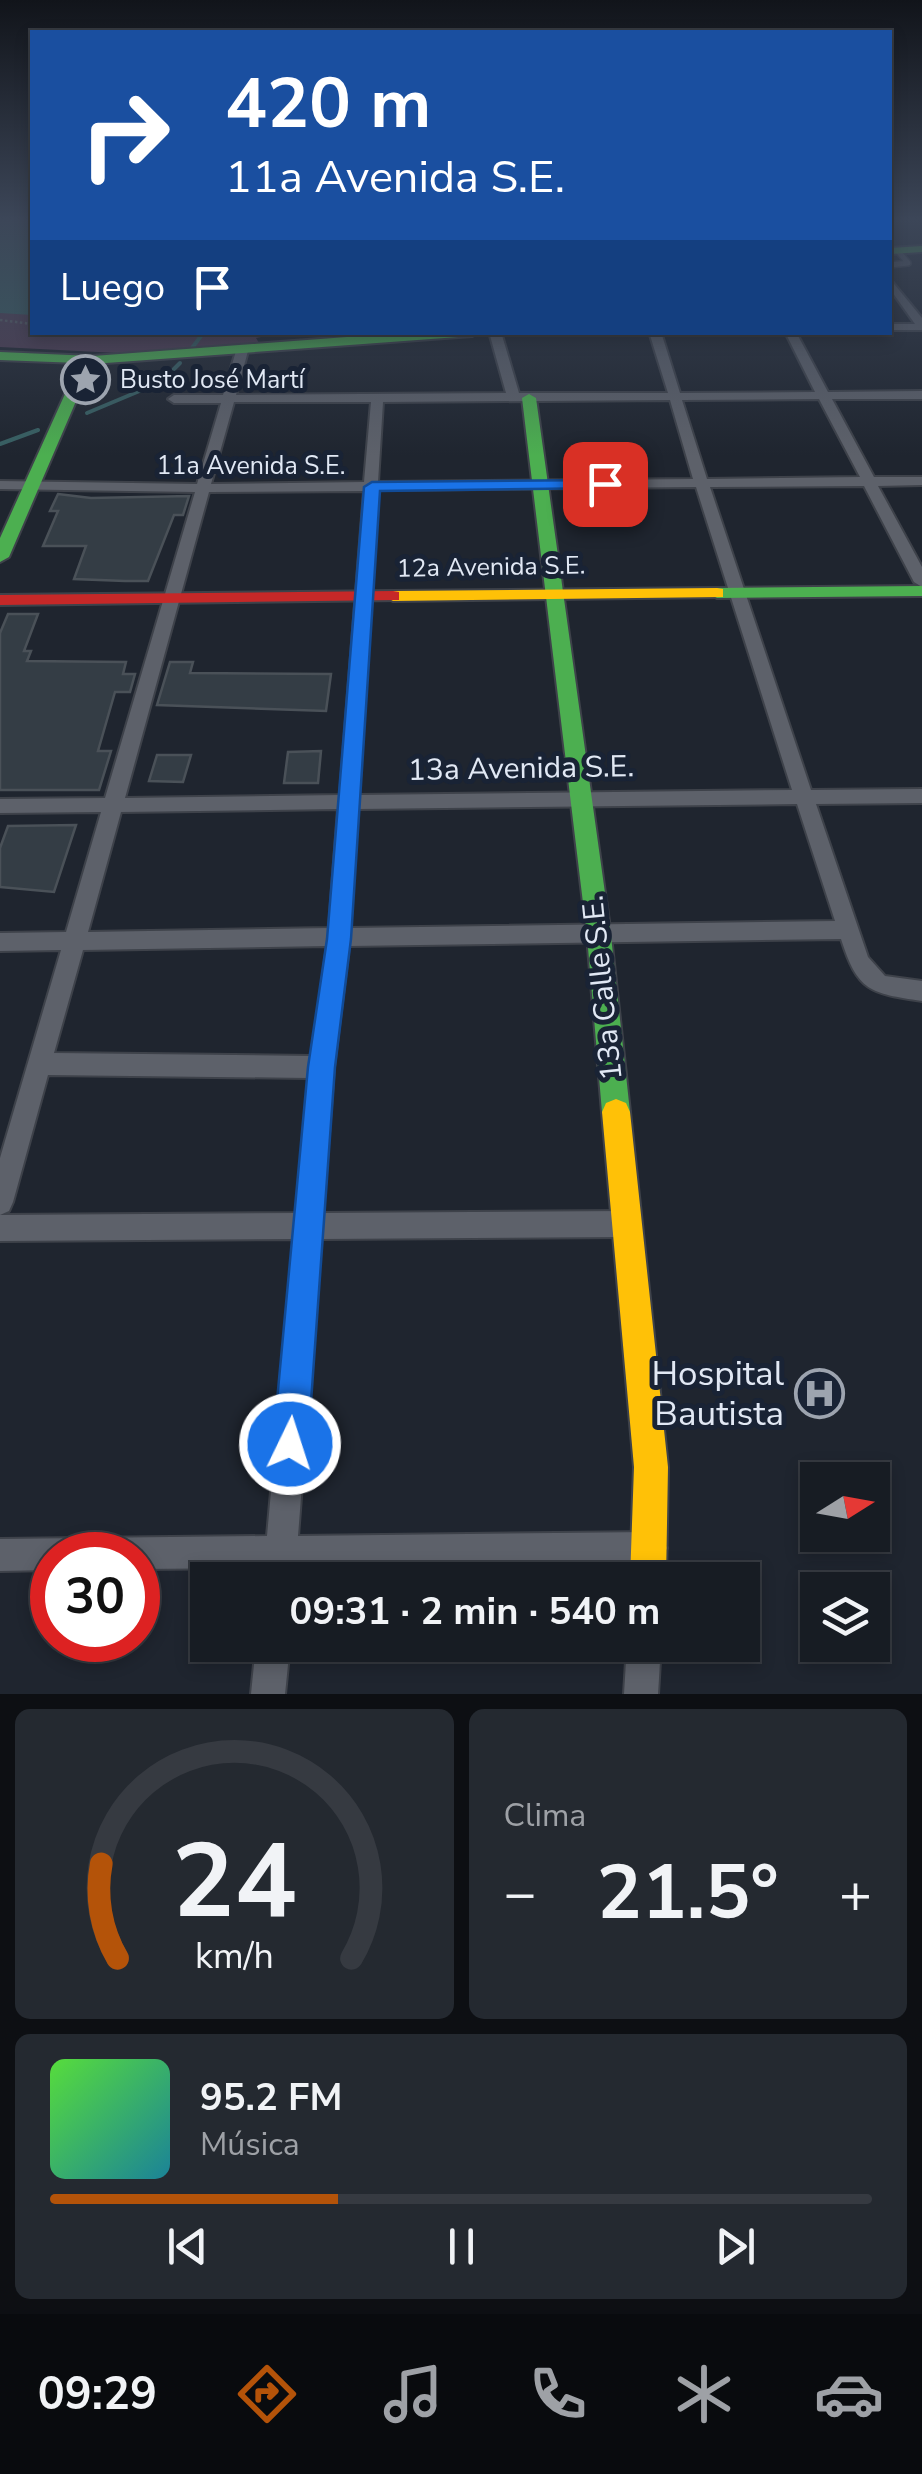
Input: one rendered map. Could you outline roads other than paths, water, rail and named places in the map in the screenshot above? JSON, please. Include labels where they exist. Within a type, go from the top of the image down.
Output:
[{"type":"street","points":[[901,298],[922,327]]},
{"type":"street","points":[[892,327],[922,327]]},
{"type":"street","points":[[0,356],[95,359],[178,355],[434,335]]},
{"type":"street","name":"13a Calle S.E.","points":[[497,335],[521,398],[538,485],[598,936],[652,1467],[649,1562]]},
{"type":"street","points":[[656,335],[735,591],[859,962],[879,985],[922,991]]},
{"type":"street","points":[[792,335],[922,582]]},
{"type":"street","points":[[0,1202],[242,350]]},
{"type":"street","points":[[78,394],[111,373],[178,355]]},
{"type":"street","points":[[0,356],[56,369],[78,394]]},
{"type":"street","points":[[0,557],[30,486],[95,359]]},
{"type":"street","points":[[174,399],[922,395]]},
{"type":"street","points":[[280,1562],[322,1067],[339,939],[377,399]]},
{"type":"street","name":"11a Avenida S.E.","points":[[0,485],[202,488],[922,481]]},
{"type":"street","name":"12a Avenida S.E.","points":[[0,600],[922,590]]},
{"type":"street","name":"13a Avenida S.E.","points":[[0,806],[578,796],[922,796]]},
{"type":"street","points":[[0,942],[848,930]]},
{"type":"street","points":[[40,1064],[322,1067]]},
{"type":"street","points":[[0,1228],[626,1224]]},
{"type":"street","points":[[0,1555],[190,1563]]},
{"type":"street","points":[[268,1694],[271,1662]]},
{"type":"street","points":[[641,1694],[643,1662]]},
{"type":"waterway","points":[[192,348],[202,335]]},
{"type":"waterway","points":[[87,413],[161,382],[180,363]]},
{"type":"waterway","points":[[0,444],[38,430]]},
{"type":"place","name":"Busto José Martí","points":[[85,379]]},
{"type":"place","name":"Hospital Bautista","points":[[819,1393]]}]
